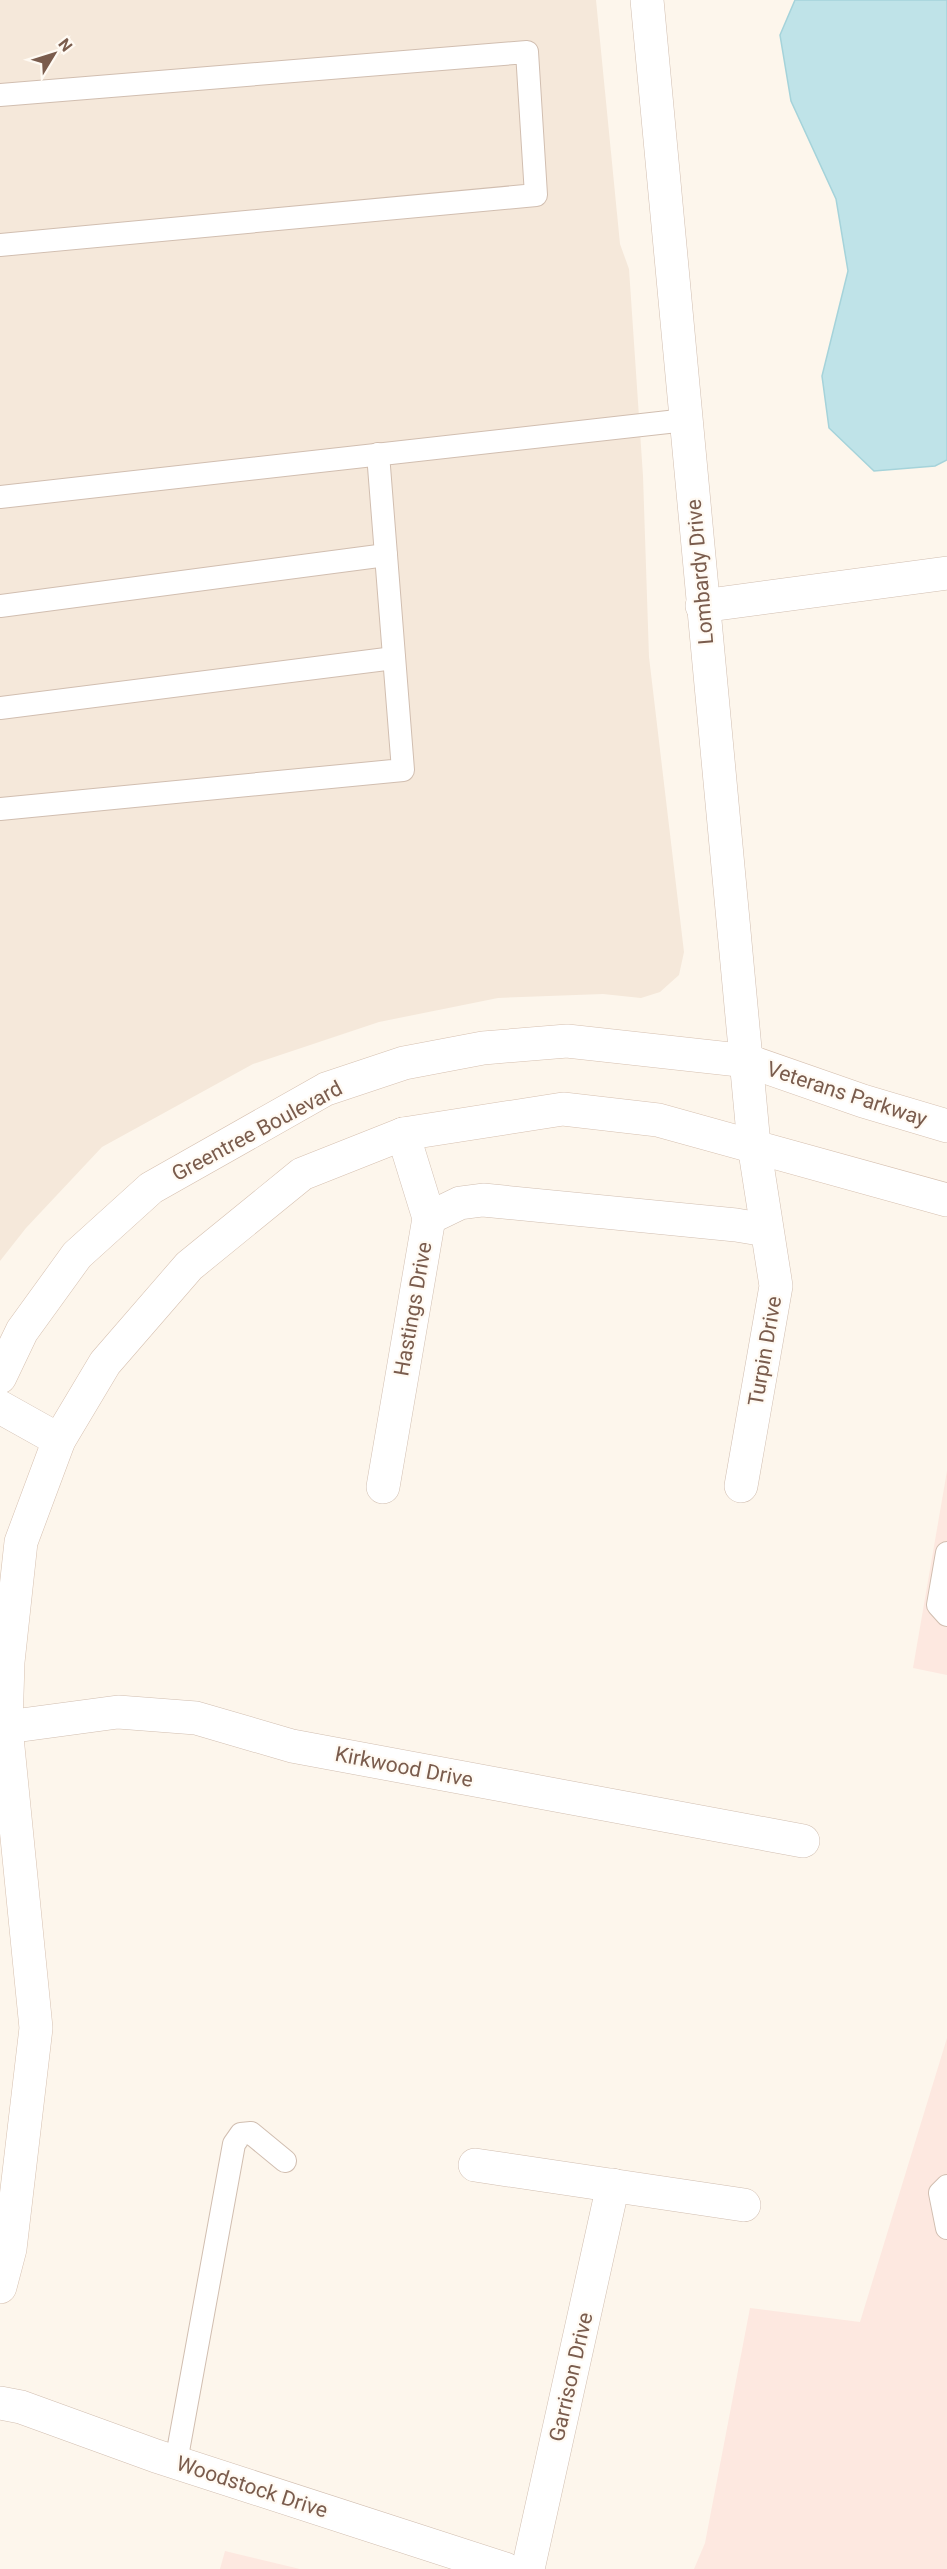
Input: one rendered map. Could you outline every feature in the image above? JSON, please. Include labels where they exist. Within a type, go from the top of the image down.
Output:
[{"type":"street","name":"Lombardy Drive","points":[[647,0],[754,1144]]},
{"type":"street","points":[[702,606],[947,573]]},
{"type":"street","name":"Greentree Boulevard","points":[[0,1377],[22,1331],[76,1255],[152,1188],[326,1089],[404,1063],[483,1048],[567,1041],[748,1061]]},
{"type":"street","name":"Veterans Parkway","points":[[748,1061],[863,1101],[947,1126]]},
{"type":"street","points":[[0,2287],[10,2249],[36,2028],[3,1727],[21,1542],[58,1440],[105,1363],[189,1266],[302,1174],[403,1134],[563,1109],[657,1120],[754,1144],[947,1200]]},
{"type":"street","name":"Hastings Drive","points":[[383,1486],[429,1218],[403,1134]]},
{"type":"street","name":"Turpin Drive","points":[[741,1486],[776,1286],[754,1144]]},
{"type":"street","points":[[429,1218],[460,1203],[483,1200],[736,1225],[766,1230]]},
{"type":"street","points":[[0,1407],[58,1440]]},
{"type":"street","name":"Kirkwood Drive","points":[[3,1727],[118,1712],[196,1718],[292,1746],[803,1841]]},
{"type":"street","points":[[475,2165],[744,2205]]},
{"type":"street","name":"Garrison Drive","points":[[528,2569],[613,2185]]},
{"type":"street","name":"Woodstock Drive","points":[[0,2403],[21,2408],[176,2462],[505,2569]]},
{"type":"lane","points":[[0,95],[527,52],[536,195],[0,245]]},
{"type":"lane","points":[[0,497],[686,420]]},
{"type":"lane","points":[[0,809],[403,770],[378,454]]},
{"type":"lane","points":[[0,606],[386,555]]},
{"type":"lane","points":[[0,708],[394,658]]},
{"type":"lane","points":[[947,1553],[938,1605],[947,1615]]},
{"type":"lane","points":[[176,2462],[234,2144],[240,2134],[251,2133],[285,2161]]},
{"type":"lane","points":[[947,2186],[940,2193],[947,2228]]},
{"type":"shaded area","points":[[0,0],[596,0],[620,244],[629,269],[643,476],[649,657],[684,952],[679,975],[660,992],[641,998],[603,994],[498,998],[379,1022],[253,1064],[102,1147],[26,1228],[0,1261]]},
{"type":"shaded area","points":[[947,1471],[947,1675],[913,1668]]},
{"type":"shaded area","points":[[947,2038],[947,2569],[694,2569],[705,2543],[750,2308],[860,2322]]},
{"type":"shaded area","points":[[225,2551],[300,2569],[220,2569]]},
{"type":"water","points":[[795,0],[947,0],[947,460],[935,466],[874,471],[829,428],[822,376],[848,271],[836,199],[791,101],[780,35]]}]
